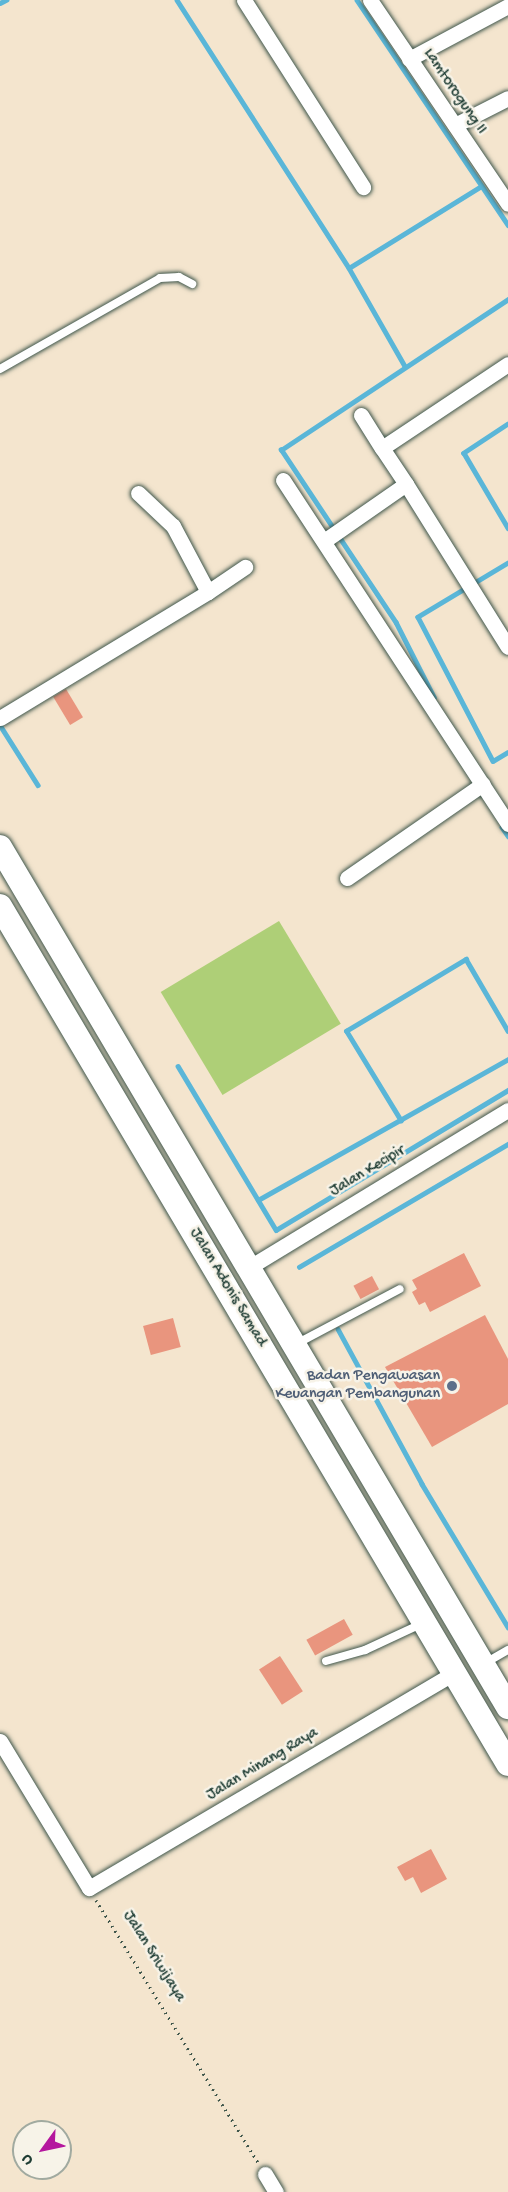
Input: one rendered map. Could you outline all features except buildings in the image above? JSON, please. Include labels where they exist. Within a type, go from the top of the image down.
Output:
[{"type":"highway","points":[[0,848],[508,1707]]},
{"type":"highway","name":"Jalan Adonis Samad","points":[[0,906],[508,1764]]},
{"type":"highway","points":[[42,976],[66,962]]},
{"type":"street","points":[[244,0],[363,188]]},
{"type":"street","name":"Lamtorogung II","points":[[370,0],[506,198]]},
{"type":"street","points":[[410,59],[508,6]]},
{"type":"street","points":[[455,125],[508,98]]},
{"type":"street","points":[[382,448],[508,364]]},
{"type":"street","points":[[361,415],[508,647]]},
{"type":"street","points":[[283,480],[333,534],[508,824]]},
{"type":"street","points":[[333,534],[406,484]]},
{"type":"street","points":[[138,493],[173,526],[208,592]]},
{"type":"street","points":[[0,718],[208,592],[245,567]]},
{"type":"street","points":[[347,878],[483,784]]},
{"type":"street","name":"Jalan Kecipir","points":[[248,1268],[508,1110]]},
{"type":"street","name":"Jalan Minang Raya","points":[[89,1888],[455,1672]]},
{"type":"street","points":[[0,1741],[89,1888]]},
{"type":"street","points":[[265,2174],[276,2192]]},
{"type":"lane","points":[[0,369],[160,278],[179,277],[192,284]]},
{"type":"lane","points":[[294,1345],[400,1289]]},
{"type":"lane","points":[[326,1661],[364,1650],[425,1622]]},
{"type":"lane","points":[[483,1665],[508,1650]]},
{"type":"path","name":"Jalan Sriwijaya","points":[[89,1888],[265,2174]]},
{"type":"green space","points":[[279,921],[341,1024],[223,1095],[161,992]]},
{"type":"waterway","points":[[0,3],[6,0]]},
{"type":"waterway","points":[[177,0],[349,268],[481,186]]},
{"type":"waterway","points":[[357,0],[508,225]]},
{"type":"waterway","points":[[349,268],[405,366]]},
{"type":"waterway","points":[[434,698],[396,623],[281,450],[508,299]]},
{"type":"waterway","points":[[508,424],[464,453],[508,528]]},
{"type":"waterway","points":[[508,563],[418,617],[493,761],[508,752]]},
{"type":"waterway","points":[[0,725],[38,785]]},
{"type":"waterway","points":[[502,827],[508,836]]},
{"type":"waterway","points":[[401,1121],[346,1031],[466,959],[508,1031]]},
{"type":"waterway","points":[[258,1200],[508,1059]]},
{"type":"waterway","points":[[178,1066],[276,1230],[508,1090]]},
{"type":"waterway","points":[[299,1267],[508,1144]]},
{"type":"waterway","points":[[338,1329],[422,1484],[508,1627]]},
{"type":"place","name":"Badan Pengawasan Keuangan Pembangunan","points":[[452,1386]]}]
